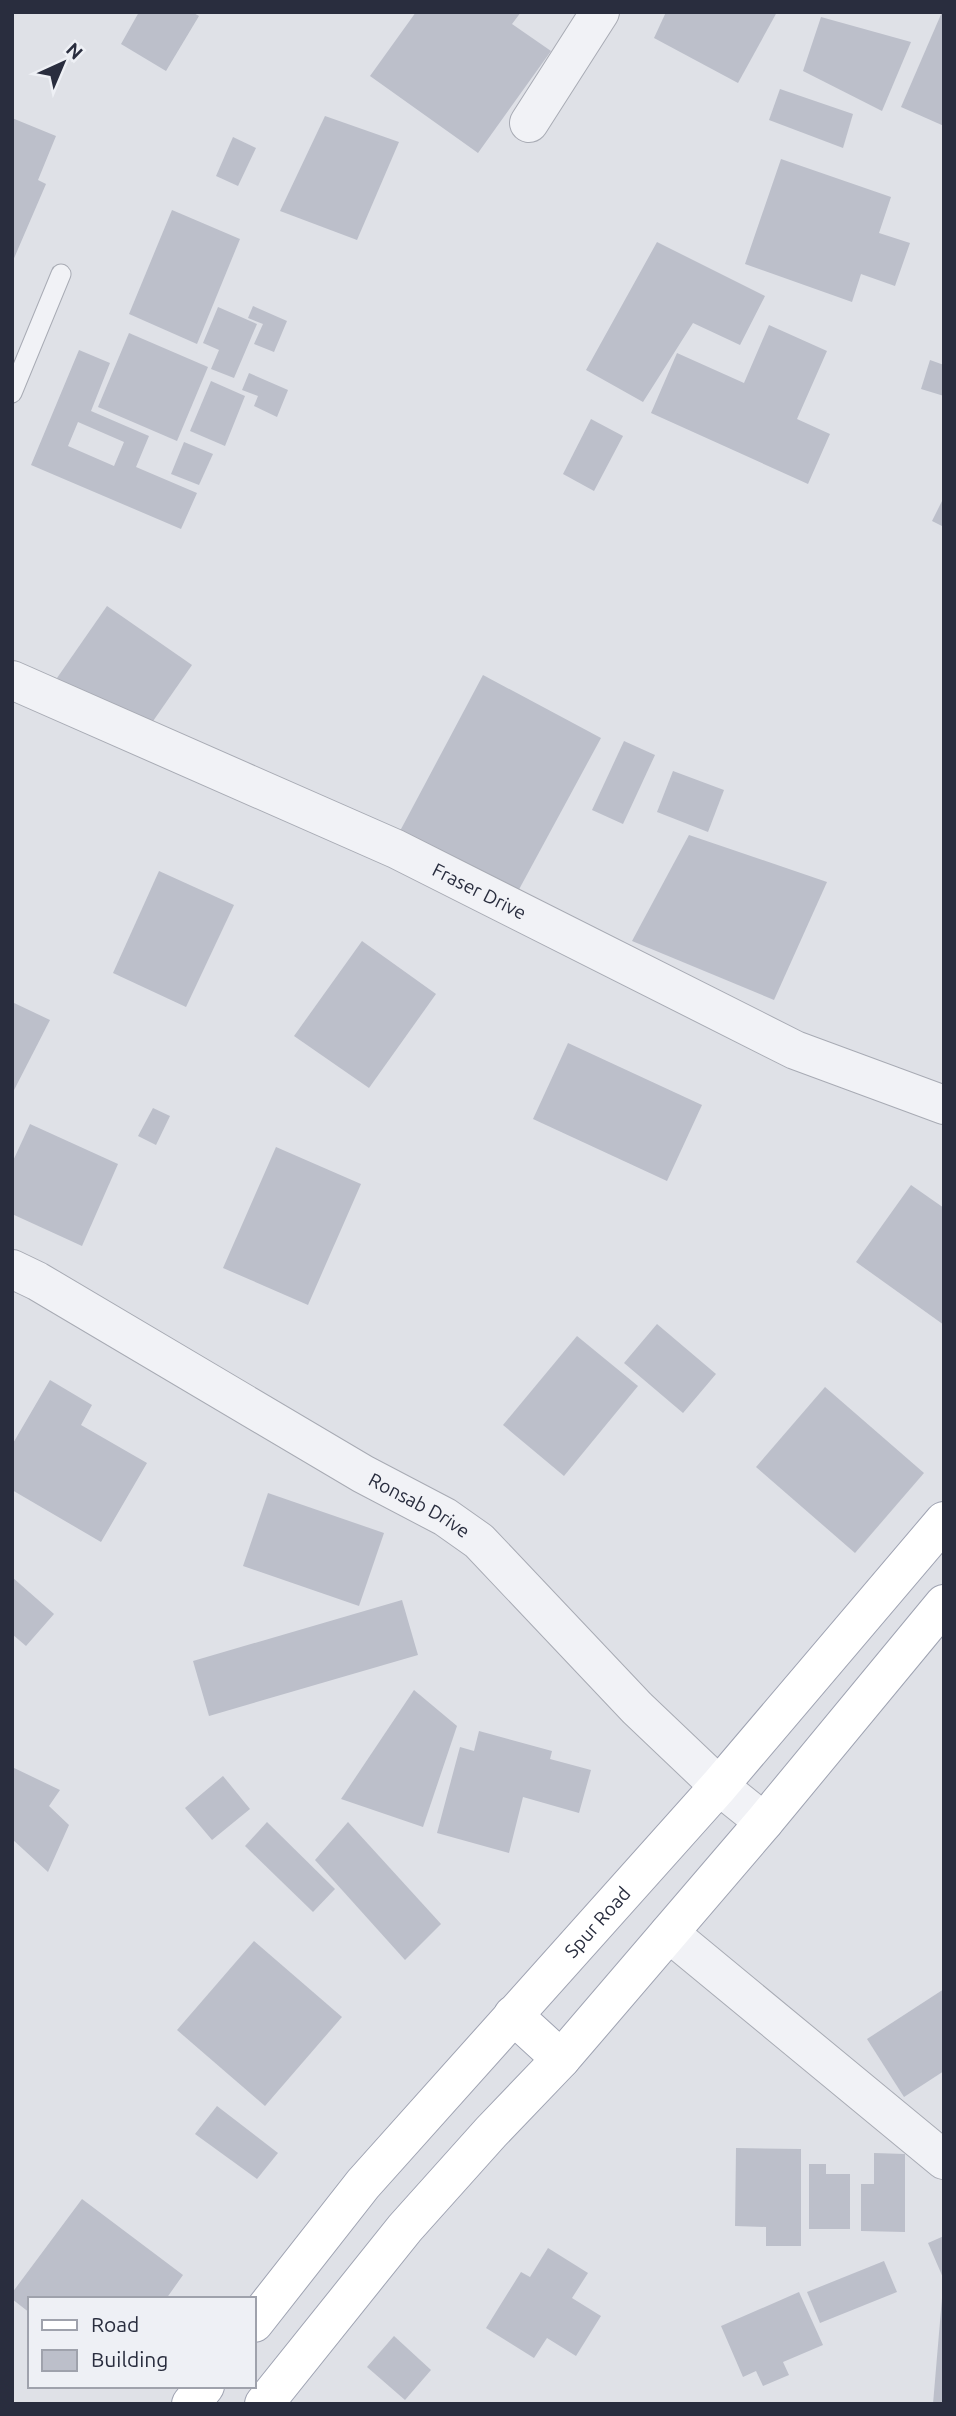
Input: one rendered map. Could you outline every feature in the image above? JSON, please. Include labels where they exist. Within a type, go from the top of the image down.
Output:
[{"type":"main road","name":"Spur Road","points":[[256,2320],[363,2184],[719,1786],[944,1521]]},
{"type":"main road","points":[[264,2404],[405,2228],[561,2059],[764,1822],[944,1604]]},
{"type":"main road","points":[[513,2015],[561,2059]]},
{"type":"main road","points":[[191,2404],[203,2388]]},
{"type":"street","points":[[529,123],[600,12]]},
{"type":"street","name":"Fraser Drive","points":[[12,680],[396,849],[795,1050],[944,1105]]},
{"type":"street","name":"Ronsab Drive","points":[[12,1269],[37,1281],[363,1474],[445,1517],[479,1541],[637,1708],[719,1786],[764,1822]]},
{"type":"street","points":[[669,1933],[944,2160]]},
{"type":"lane","points":[[12,393],[61,274]]},
{"type":"building","points":[[139,12],[192,12],[199,16],[166,71],[121,44]]},
{"type":"building","points":[[416,12],[521,12],[512,24],[551,51],[478,153],[370,76]]},
{"type":"building","points":[[666,12],[777,12],[738,83],[654,38]]},
{"type":"building","points":[[944,12],[944,126],[901,107]]},
{"type":"building","points":[[821,17],[911,42],[882,111],[803,71]]},
{"type":"building","points":[[780,89],[853,114],[843,148],[769,120]]},
{"type":"building","points":[[325,116],[399,142],[357,240],[280,211]]},
{"type":"building","points":[[12,118],[56,136],[38,180],[46,184],[12,263]]},
{"type":"building","points":[[233,137],[256,148],[238,186],[216,176]]},
{"type":"building","points":[[781,159],[891,197],[879,233],[910,243],[895,286],[861,274],[852,302],[745,264]]},
{"type":"building","points":[[172,210],[240,239],[197,344],[129,314]]},
{"type":"building","points":[[657,242],[765,296],[740,345],[693,323],[643,402],[586,370]]},
{"type":"building","points":[[253,306],[287,321],[274,352],[254,344],[263,324],[248,318]]},
{"type":"building","points":[[218,307],[257,324],[234,378],[211,369],[219,350],[203,343]]},
{"type":"building","points":[[769,325],[827,351],[797,419],[830,434],[808,484],[651,413],[677,353],[744,383]]},
{"type":"building","points":[[129,333],[208,367],[177,441],[98,407]]},
{"type":"building","points":[[79,350],[110,363],[91,411],[149,436],[136,467],[197,493],[181,529],[31,465]],"holes":[[[78,422],[124,442],[114,466],[68,446]]]},
{"type":"building","points":[[930,360],[944,365],[944,396],[921,389]]},
{"type":"building","points":[[249,373],[288,390],[277,417],[254,406],[258,396],[242,390]]},
{"type":"building","points":[[211,381],[245,396],[225,446],[190,431]]},
{"type":"building","points":[[591,419],[623,436],[594,491],[563,474]]},
{"type":"building","points":[[184,442],[213,454],[199,485],[171,474]]},
{"type":"building","points":[[944,497],[944,527],[932,521]]},
{"type":"building","points":[[107,606],[192,665],[142,737],[57,678]]},
{"type":"building","points":[[483,675],[601,738],[516,895],[400,831]]},
{"type":"building","points":[[624,741],[655,755],[623,824],[592,810]]},
{"type":"building","points":[[673,771],[724,790],[708,832],[657,812]]},
{"type":"building","points":[[689,835],[827,882],[774,1000],[632,941]]},
{"type":"building","points":[[159,871],[234,905],[186,1007],[113,973]]},
{"type":"building","points":[[362,941],[436,994],[369,1088],[294,1036]]},
{"type":"building","points":[[12,1002],[50,1020],[12,1094]]},
{"type":"building","points":[[568,1043],[702,1105],[667,1181],[533,1119]]},
{"type":"building","points":[[153,1108],[170,1116],[156,1145],[138,1136]]},
{"type":"building","points":[[30,1124],[118,1164],[82,1246],[12,1214],[12,1163]]},
{"type":"building","points":[[276,1147],[361,1184],[308,1305],[223,1268]]},
{"type":"building","points":[[911,1185],[944,1208],[944,1325],[856,1262]]},
{"type":"building","points":[[657,1324],[716,1374],[683,1413],[624,1363]]},
{"type":"building","points":[[577,1336],[638,1386],[564,1476],[503,1425]]},
{"type":"building","points":[[50,1380],[92,1405],[81,1425],[147,1463],[101,1542],[12,1490],[12,1445]]},
{"type":"building","points":[[825,1387],[924,1473],[855,1553],[756,1467]]},
{"type":"building","points":[[268,1493],[384,1533],[359,1606],[243,1566]]},
{"type":"building","points":[[12,1577],[54,1614],[26,1646],[12,1634]]},
{"type":"building","points":[[402,1600],[418,1655],[209,1716],[193,1661]]},
{"type":"building","points":[[414,1690],[457,1726],[423,1827],[341,1799]]},
{"type":"building","points":[[479,1731],[552,1751],[550,1759],[591,1770],[579,1813],[523,1797],[509,1853],[437,1833],[460,1747],[474,1751]]},
{"type":"building","points":[[12,1767],[60,1790],[49,1806],[69,1825],[48,1872],[12,1839]]},
{"type":"building","points":[[223,1776],[250,1809],[212,1840],[185,1808]]},
{"type":"building","points":[[267,1822],[335,1889],[313,1912],[245,1846]]},
{"type":"building","points":[[348,1822],[441,1924],[405,1960],[315,1860]]},
{"type":"building","points":[[254,1941],[342,2017],[265,2106],[177,2030]]},
{"type":"building","points":[[944,1989],[944,2071],[904,2097],[867,2039]]},
{"type":"building","points":[[217,2106],[278,2153],[257,2179],[195,2134]]},
{"type":"building","points":[[736,2148],[801,2149],[801,2246],[766,2246],[766,2227],[735,2226]]},
{"type":"building","points":[[874,2153],[905,2154],[905,2232],[861,2231],[861,2184],[874,2184]]},
{"type":"building","points":[[809,2164],[826,2164],[826,2174],[850,2174],[850,2229],[809,2229]]},
{"type":"building","points":[[82,2199],[183,2275],[167,2297],[28,2297],[28,2311],[12,2299],[12,2293]]},
{"type":"building","points":[[944,2236],[944,2280],[928,2243]]},
{"type":"building","points":[[548,2248],[588,2273],[572,2298],[601,2316],[576,2356],[547,2338],[534,2358],[486,2328],[521,2272],[530,2277]]},
{"type":"building","points":[[884,2261],[897,2292],[820,2323],[807,2292]]},
{"type":"building","points":[[799,2292],[823,2345],[783,2362],[789,2375],[763,2386],[756,2371],[743,2377],[721,2326]]},
{"type":"building","points":[[942,2298],[944,2404],[933,2404]]},
{"type":"building","points":[[394,2336],[431,2370],[405,2400],[367,2367]]}]
